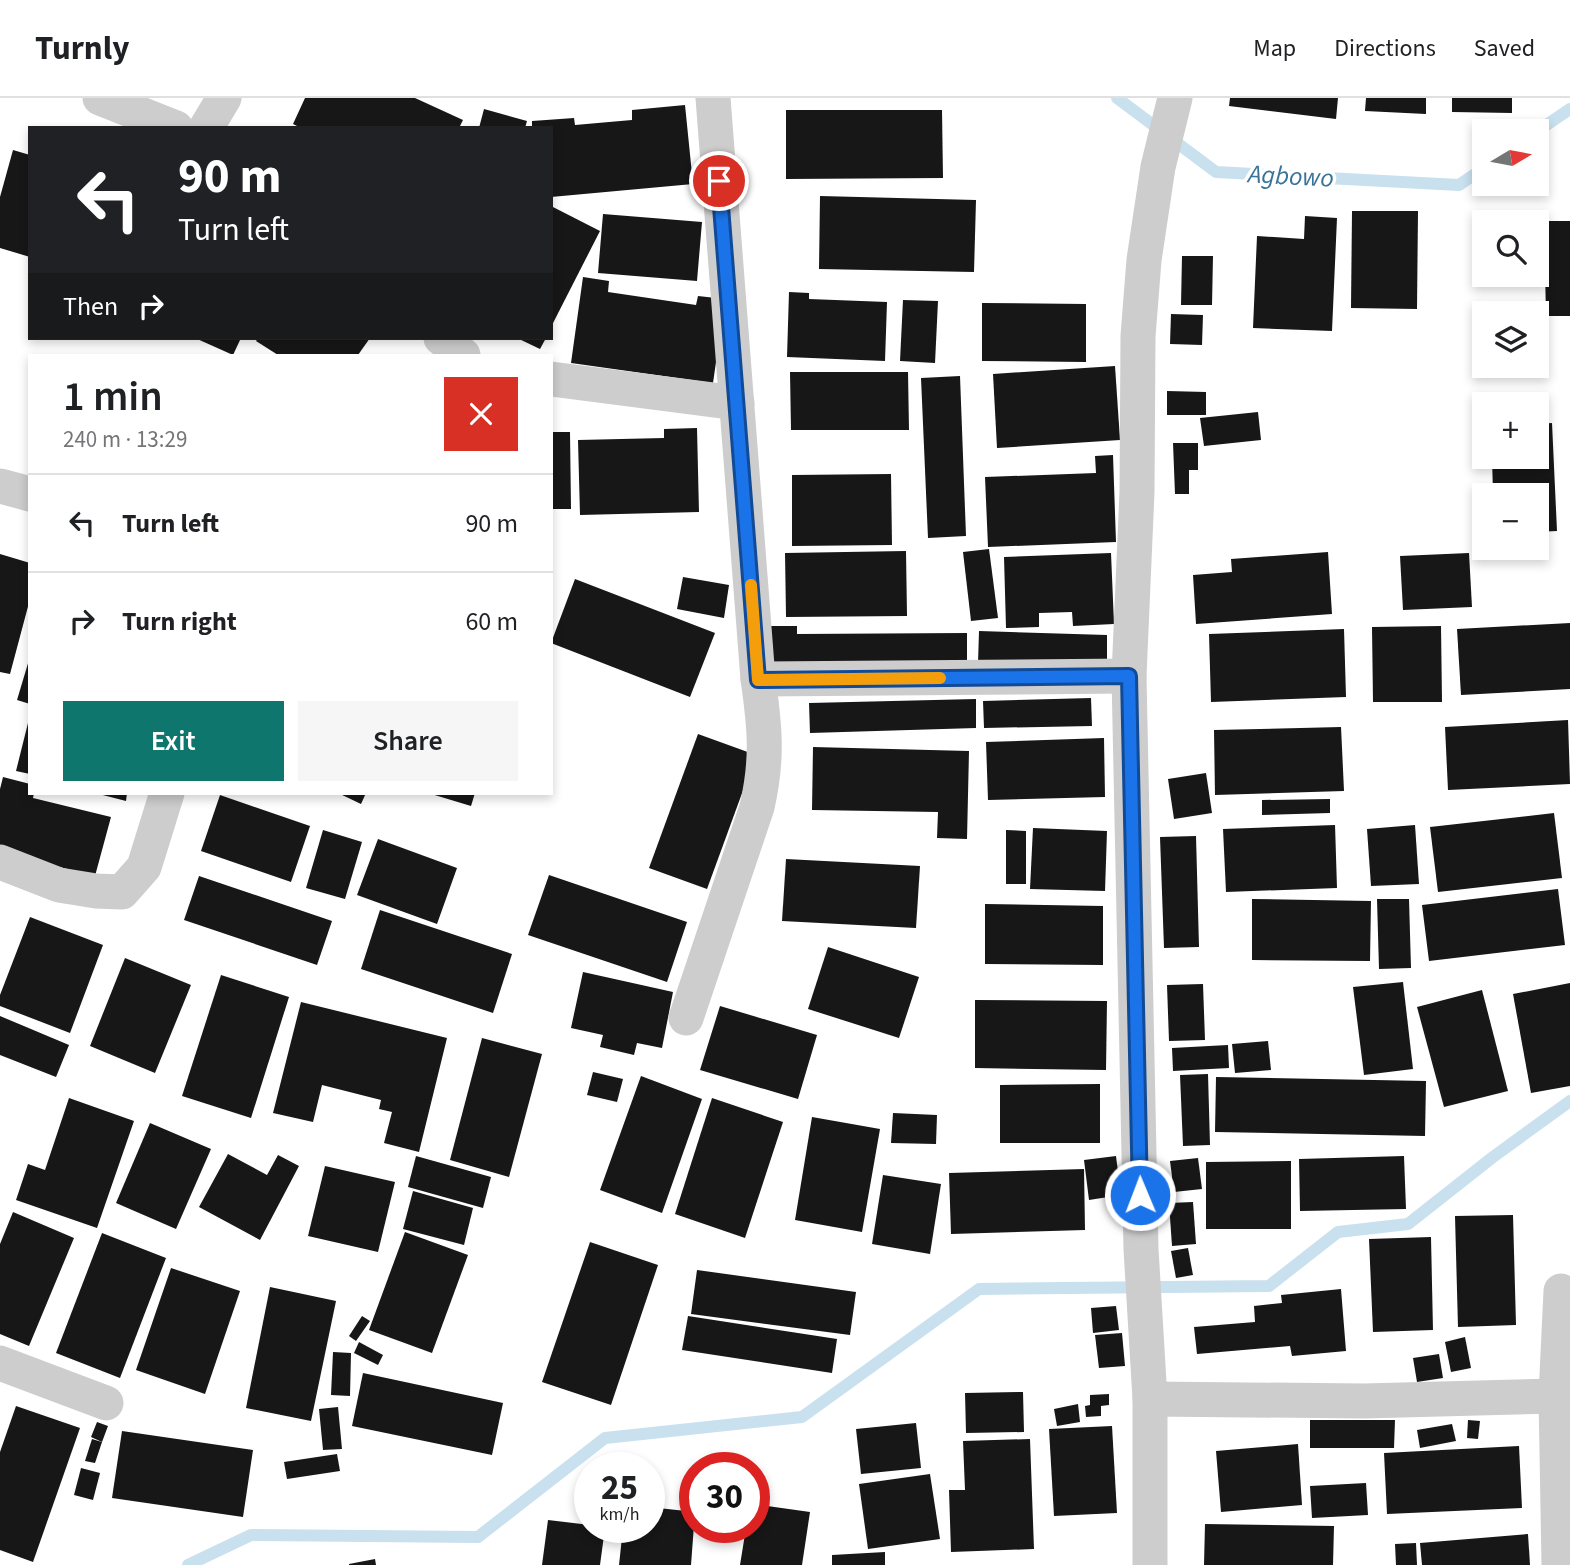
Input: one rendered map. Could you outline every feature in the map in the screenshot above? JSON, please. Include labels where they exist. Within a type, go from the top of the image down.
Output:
[{"type":"street","points":[[100,98],[171,126]]},
{"type":"street","points":[[207,126],[224,98]]},
{"type":"street","points":[[686,1018],[757,807],[764,777],[765,734],[758,680],[713,98]]},
{"type":"street","points":[[1150,1565],[1150,1399],[1141,1248],[1129,676],[1137,492],[1138,336],[1144,260],[1158,167],[1174,100]]},
{"type":"street","points":[[444,340],[462,354]]},
{"type":"street","points":[[553,379],[737,403]]},
{"type":"street","points":[[0,486],[28,493]]},
{"type":"street","points":[[758,680],[1129,676]]},
{"type":"street","points":[[0,862],[58,886],[122,892],[144,867],[166,795]]},
{"type":"street","points":[[1559,1565],[1556,1396],[1561,1291]]},
{"type":"street","points":[[0,1363],[106,1403]]},
{"type":"street","points":[[1150,1399],[1364,1401],[1556,1396]]},
{"type":"building","points":[[305,98],[415,98],[463,120],[460,126],[293,124]]},
{"type":"building","points":[[1230,98],[1338,98],[1336,119],[1229,106]]},
{"type":"building","points":[[1366,98],[1426,98],[1426,114],[1365,111]]},
{"type":"building","points":[[1452,98],[1512,98],[1512,113],[1452,112]]},
{"type":"building","points":[[685,105],[693,184],[553,197],[553,126],[532,126],[532,121],[574,118],[575,125],[632,120],[632,110]]},
{"type":"building","points":[[484,109],[527,121],[526,126],[480,126]]},
{"type":"building","points":[[786,110],[942,110],[943,178],[786,179]]},
{"type":"building","points":[[13,150],[28,154],[28,256],[0,248],[0,197]]},
{"type":"building","points":[[820,196],[976,200],[974,272],[819,269]]},
{"type":"building","points":[[553,207],[600,231],[553,323]]},
{"type":"building","points":[[1352,211],[1418,211],[1417,309],[1351,308]]},
{"type":"building","points":[[603,214],[702,222],[697,281],[598,273]]},
{"type":"building","points":[[1305,216],[1337,218],[1332,331],[1253,328],[1257,236],[1304,239]]},
{"type":"building","points":[[1549,221],[1570,221],[1570,316],[1549,316],[1549,301],[1546,301],[1545,287],[1549,287]]},
{"type":"building","points":[[1182,256],[1213,256],[1212,305],[1181,305]]},
{"type":"building","points":[[583,277],[609,281],[608,292],[696,305],[698,296],[725,299],[713,383],[571,363]]},
{"type":"building","points":[[789,292],[809,293],[809,299],[887,302],[885,361],[787,357]]},
{"type":"building","points":[[903,300],[938,301],[935,363],[900,361]]},
{"type":"building","points":[[982,303],[1086,304],[1086,362],[982,361]]},
{"type":"building","points":[[1171,314],[1203,315],[1202,345],[1170,344]]},
{"type":"building","points":[[199,340],[240,340],[233,354]]},
{"type":"building","points":[[369,340],[359,354],[276,354],[256,341]]},
{"type":"building","points":[[521,340],[545,340],[540,349]]},
{"type":"building","points":[[1115,366],[1120,440],[997,448],[993,374]]},
{"type":"building","points":[[790,372],[908,372],[909,430],[791,430]]},
{"type":"building","points":[[960,376],[966,536],[928,538],[921,378]]},
{"type":"building","points":[[1167,391],[1206,392],[1206,415],[1167,415]]},
{"type":"building","points":[[1258,412],[1261,440],[1204,446],[1200,418]]},
{"type":"building","points":[[1549,423],[1552,423],[1557,531],[1549,531],[1549,483],[1493,483],[1492,469],[1549,469]]},
{"type":"building","points":[[697,428],[699,512],[580,515],[578,440],[664,438],[664,429]]},
{"type":"building","points":[[553,432],[570,432],[571,509],[553,509]]},
{"type":"building","points":[[1173,443],[1198,443],[1198,470],[1189,470],[1189,494],[1175,494]]},
{"type":"building","points":[[1113,455],[1116,542],[988,547],[985,477],[1096,473],[1095,456]]},
{"type":"building","points":[[891,474],[892,545],[792,546],[792,475]]},
{"type":"building","points":[[989,549],[998,618],[971,621],[963,552]]},
{"type":"building","points":[[906,551],[907,616],[786,617],[785,553]]},
{"type":"building","points":[[1328,552],[1332,614],[1196,624],[1193,575],[1232,572],[1231,559]]},
{"type":"building","points":[[1111,553],[1114,624],[1073,626],[1072,612],[1039,613],[1039,627],[1006,628],[1004,557]]},
{"type":"building","points":[[1469,553],[1472,607],[1403,610],[1400,556]]},
{"type":"building","points":[[0,554],[28,562],[28,606],[10,674],[0,672]]},
{"type":"building","points":[[683,577],[729,585],[724,618],[677,609]]},
{"type":"building","points":[[575,579],[715,633],[690,697],[553,644]]},
{"type":"building","points":[[1570,623],[1570,689],[1461,695],[1457,629]]},
{"type":"building","points":[[761,626],[797,626],[797,634],[967,633],[967,661],[762,663]]},
{"type":"building","points":[[1441,626],[1442,702],[1373,702],[1372,627]]},
{"type":"building","points":[[1344,629],[1346,697],[1211,702],[1209,634]]},
{"type":"building","points":[[979,631],[1107,635],[1107,667],[978,664]]},
{"type":"building","points":[[28,663],[28,703],[17,700]]},
{"type":"building","points":[[1091,698],[1092,726],[984,728],[983,701]]},
{"type":"building","points":[[976,699],[976,728],[810,733],[809,703]]},
{"type":"building","points":[[1568,720],[1570,784],[1448,790],[1445,727]]},
{"type":"building","points":[[28,723],[28,774],[16,771]]},
{"type":"building","points":[[1341,727],[1344,791],[1215,795],[1214,730]]},
{"type":"building","points":[[698,734],[756,755],[707,889],[649,868]]},
{"type":"building","points":[[1104,738],[1105,797],[988,800],[986,742]]},
{"type":"building","points":[[813,747],[969,751],[967,839],[937,838],[938,812],[812,810]]},
{"type":"building","points":[[1206,773],[1212,813],[1174,819],[1168,779]]},
{"type":"building","points":[[3,777],[28,783],[28,795],[34,795],[33,798],[111,817],[95,876],[0,852],[0,789]]},
{"type":"building","points":[[103,795],[127,795],[126,801]]},
{"type":"building","points":[[220,795],[310,826],[291,882],[201,851]]},
{"type":"building","points":[[342,795],[365,795],[361,804]]},
{"type":"building","points":[[435,795],[474,795],[471,806]]},
{"type":"building","points":[[1330,799],[1330,813],[1262,815],[1262,800]]},
{"type":"building","points":[[1554,813],[1562,878],[1438,892],[1430,827]]},
{"type":"building","points":[[1335,825],[1337,888],[1226,892],[1223,829]]},
{"type":"building","points":[[1415,825],[1419,884],[1371,886],[1367,829]]},
{"type":"building","points":[[1033,828],[1107,831],[1105,891],[1030,889]]},
{"type":"building","points":[[323,830],[362,842],[345,899],[306,888]]},
{"type":"building","points":[[1006,830],[1026,831],[1026,884],[1006,884]]},
{"type":"building","points":[[1196,836],[1199,947],[1164,948],[1160,837]]},
{"type":"building","points":[[378,839],[457,868],[437,924],[357,895]]},
{"type":"building","points":[[786,859],[920,866],[916,928],[782,921]]},
{"type":"building","points":[[549,875],[687,922],[667,982],[528,935]]},
{"type":"building","points":[[199,876],[332,921],[317,965],[184,920]]},
{"type":"building","points":[[1558,889],[1565,945],[1429,961],[1422,905]]},
{"type":"building","points":[[1252,899],[1371,901],[1370,961],[1252,960]]},
{"type":"building","points":[[1377,899],[1409,899],[1411,968],[1379,969]]},
{"type":"building","points":[[985,904],[1103,906],[1103,965],[985,964]]},
{"type":"building","points":[[380,910],[512,954],[493,1013],[361,969]]},
{"type":"building","points":[[30,917],[103,945],[70,1033],[0,1006],[0,995]]},
{"type":"building","points":[[828,947],[919,977],[899,1038],[808,1009]]},
{"type":"building","points":[[125,958],[191,985],[155,1073],[90,1046]]},
{"type":"building","points":[[583,972],[673,992],[662,1048],[637,1043],[634,1055],[600,1047],[603,1035],[571,1028]]},
{"type":"building","points":[[221,975],[289,997],[251,1118],[182,1096]]},
{"type":"building","points":[[1403,982],[1413,1069],[1364,1075],[1353,987]]},
{"type":"building","points":[[1570,983],[1570,1086],[1531,1093],[1513,994]]},
{"type":"building","points":[[1203,984],[1205,1040],[1169,1041],[1167,985]]},
{"type":"building","points":[[1482,990],[1508,1091],[1444,1107],[1417,1007]]},
{"type":"building","points":[[975,1000],[1107,1001],[1106,1070],[975,1068]]},
{"type":"building","points":[[301,1002],[447,1038],[419,1152],[384,1143],[392,1112],[379,1109],[381,1100],[322,1085],[313,1122],[273,1113]]},
{"type":"building","points":[[720,1006],[817,1035],[798,1099],[700,1070]]},
{"type":"building","points":[[0,1016],[69,1045],[56,1077],[0,1055]]},
{"type":"building","points":[[482,1038],[542,1054],[509,1177],[450,1160]]},
{"type":"building","points":[[1268,1041],[1271,1070],[1235,1073],[1232,1044]]},
{"type":"building","points":[[1228,1045],[1229,1068],[1173,1071],[1172,1048]]},
{"type":"building","points":[[593,1072],[623,1079],[617,1102],[587,1095]]},
{"type":"building","points":[[1208,1074],[1210,1145],[1183,1146],[1180,1075]]},
{"type":"building","points":[[641,1076],[702,1099],[662,1213],[600,1190]]},
{"type":"building","points":[[1216,1077],[1426,1081],[1425,1136],[1215,1132]]},
{"type":"building","points":[[1100,1084],[1100,1143],[1000,1143],[1000,1085]]},
{"type":"building","points":[[69,1098],[134,1121],[97,1228],[16,1200],[28,1164],[45,1170]]},
{"type":"building","points":[[712,1098],[783,1122],[745,1238],[675,1214]]},
{"type":"building","points":[[893,1113],[937,1115],[936,1144],[891,1143]]},
{"type":"building","points":[[812,1117],[880,1129],[862,1232],[795,1220]]},
{"type":"building","points":[[150,1123],[211,1149],[176,1229],[116,1203]]},
{"type":"building","points":[[228,1154],[267,1175],[278,1155],[299,1166],[260,1240],[199,1207]]},
{"type":"building","points":[[416,1156],[491,1177],[483,1208],[408,1187]]},
{"type":"building","points":[[1116,1156],[1121,1195],[1089,1200],[1084,1160]]},
{"type":"building","points":[[1404,1156],[1406,1209],[1300,1211],[1299,1159]]},
{"type":"building","points":[[1198,1158],[1202,1189],[1174,1192],[1170,1161]]},
{"type":"building","points":[[1291,1161],[1291,1229],[1206,1229],[1206,1162]]},
{"type":"building","points":[[325,1166],[395,1182],[378,1252],[308,1236]]},
{"type":"building","points":[[1084,1169],[1085,1230],[951,1234],[949,1173]]},
{"type":"building","points":[[883,1175],[941,1184],[930,1254],[872,1244]]},
{"type":"building","points":[[413,1191],[473,1208],[464,1245],[403,1229]]},
{"type":"building","points":[[1193,1202],[1196,1244],[1172,1246],[1169,1203]]},
{"type":"building","points":[[13,1212],[74,1238],[29,1346],[0,1334],[0,1244]]},
{"type":"building","points":[[1513,1215],[1516,1325],[1458,1327],[1455,1216]]},
{"type":"building","points":[[405,1232],[468,1255],[432,1353],[369,1330]]},
{"type":"building","points":[[102,1233],[166,1258],[120,1378],[56,1353]]},
{"type":"building","points":[[1431,1237],[1433,1330],[1373,1332],[1369,1239]]},
{"type":"building","points":[[590,1242],[658,1265],[611,1405],[542,1382]]},
{"type":"building","points":[[1188,1248],[1193,1275],[1176,1278],[1171,1251]]},
{"type":"building","points":[[171,1268],[240,1291],[205,1394],[136,1370]]},
{"type":"building","points":[[697,1270],[856,1292],[850,1335],[691,1314]]},
{"type":"building","points":[[270,1287],[336,1301],[311,1421],[246,1408]]},
{"type":"building","points":[[1341,1289],[1346,1351],[1292,1356],[1290,1346],[1197,1354],[1194,1327],[1255,1322],[1254,1306],[1282,1303],[1281,1295]]},
{"type":"building","points":[[1116,1306],[1119,1330],[1093,1333],[1091,1308]]},
{"type":"building","points":[[362,1316],[370,1321],[356,1341],[349,1336]]},
{"type":"building","points":[[688,1316],[837,1339],[832,1373],[682,1350]]},
{"type":"building","points":[[1122,1333],[1125,1366],[1099,1368],[1095,1335]]},
{"type":"building","points":[[1465,1337],[1471,1368],[1451,1372],[1445,1342]]},
{"type":"building","points":[[359,1342],[383,1355],[378,1365],[354,1353]]},
{"type":"building","points":[[333,1352],[351,1353],[350,1396],[331,1395]]},
{"type":"building","points":[[1439,1354],[1443,1378],[1417,1382],[1413,1358]]},
{"type":"building","points":[[363,1373],[503,1403],[492,1455],[352,1426]]},
{"type":"building","points":[[1023,1392],[1024,1432],[966,1433],[965,1393]]},
{"type":"building","points":[[1109,1394],[1109,1405],[1101,1406],[1101,1416],[1086,1417],[1085,1406],[1090,1405],[1090,1395]]},
{"type":"building","points":[[1078,1404],[1080,1422],[1057,1426],[1054,1409]]},
{"type":"building","points":[[16,1406],[80,1428],[33,1562],[0,1550],[0,1452]]},
{"type":"building","points":[[338,1407],[342,1449],[323,1450],[319,1409]]},
{"type":"building","points":[[1310,1420],[1395,1420],[1394,1448],[1310,1448]]},
{"type":"building","points":[[1468,1420],[1480,1421],[1478,1439],[1467,1438]]},
{"type":"building","points":[[97,1422],[108,1426],[102,1442],[91,1437]]},
{"type":"building","points":[[916,1423],[921,1468],[861,1474],[856,1429]]},
{"type":"building","points":[[1452,1424],[1456,1441],[1420,1448],[1417,1430]]},
{"type":"building","points":[[1112,1426],[1117,1513],[1054,1516],[1049,1429]]},
{"type":"building","points":[[122,1431],[253,1450],[243,1517],[112,1498]]},
{"type":"building","points":[[92,1439],[102,1442],[95,1463],[85,1461]]},
{"type":"building","points":[[1030,1439],[1034,1549],[951,1552],[949,1490],[965,1490],[963,1441]]},
{"type":"building","points":[[1298,1444],[1302,1505],[1221,1512],[1216,1451]]},
{"type":"building","points":[[1519,1446],[1522,1508],[1387,1514],[1384,1453]]},
{"type":"building","points":[[337,1454],[340,1471],[287,1479],[284,1462]]},
{"type":"building","points":[[81,1468],[100,1473],[93,1500],[74,1495]]},
{"type":"building","points":[[930,1474],[940,1539],[868,1549],[859,1484]]},
{"type":"building","points":[[1366,1483],[1368,1515],[1312,1518],[1310,1486]]},
{"type":"building","points":[[770,1506],[810,1512],[802,1565],[740,1565],[744,1543],[770,1543]]},
{"type":"building","points":[[665,1509],[679,1510],[679,1543],[693,1543],[691,1565],[619,1565],[621,1543],[665,1543]]},
{"type":"building","points":[[548,1520],[574,1523],[574,1543],[603,1543],[600,1565],[542,1565]]},
{"type":"building","points":[[1205,1524],[1334,1526],[1333,1565],[1204,1565]]},
{"type":"building","points":[[1528,1534],[1530,1565],[1422,1565],[1420,1543]]},
{"type":"building","points":[[1416,1543],[1417,1565],[1396,1565],[1395,1544]]},
{"type":"building","points":[[885,1552],[885,1565],[832,1565],[832,1555]]},
{"type":"building","points":[[375,1559],[376,1565],[349,1565],[349,1564]]},
{"type":"waterway","name":"Agbowo","points":[[1117,98],[1216,172],[1459,185],[1472,176]]},
{"type":"waterway","name":"Agbowo","points":[[1549,123],[1570,109]]},
{"type":"waterway","points":[[188,1565],[251,1535],[478,1537],[605,1438],[802,1417],[979,1289],[1269,1286],[1338,1232],[1408,1224],[1570,1101]]},
{"type":"slow traffic","points":[[751,585],[758,680],[940,678]]},
{"type":"route","points":[[719,181],[758,680],[1129,676],[1140,1195]]}]
